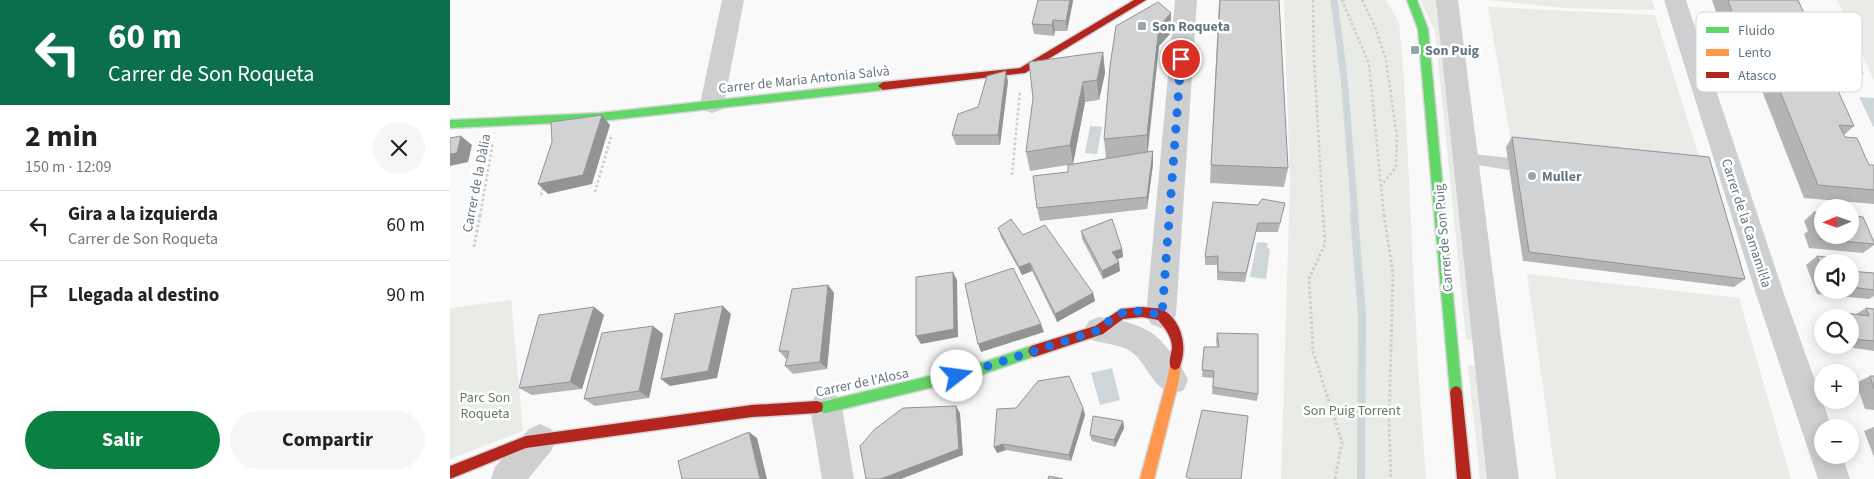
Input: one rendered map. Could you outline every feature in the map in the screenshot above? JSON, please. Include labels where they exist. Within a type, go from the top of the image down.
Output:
[{"type":"street","points":[[712,104],[733,0]]},
{"type":"street","name":"Carrer de Maria Antonia Salvà","points":[[450,124],[500,123],[618,115],[1022,71],[1141,0]]},
{"type":"street","points":[[1147,479],[1173,380],[1178,346],[1173,330],[1162,315],[1186,0]]},
{"type":"street","name":"Carrer de Son Puig","points":[[1412,0],[1423,29],[1464,479]]},
{"type":"street","points":[[1447,0],[1503,479]]},
{"type":"street","name":"Carrer de la Camamil·la","points":[[1675,0],[1696,65]]},
{"type":"street","name":"Carrer de la Camamil·la","points":[[1705,92],[1814,423]]},
{"type":"street","name":"Carrer de l'Alosa","points":[[450,473],[470,470],[526,442],[752,411],[826,407],[976,371],[1099,330],[1113,317],[1132,310],[1162,315]]},
{"type":"street","points":[[1099,330],[1119,333],[1143,343],[1173,380]]},
{"type":"street","points":[[826,407],[838,479]]},
{"type":"street","points":[[507,479],[540,440]]},
{"type":"street","points":[[1829,464],[1834,479]]},
{"type":"lane","points":[[1465,158],[1509,164]]},
{"type":"path","points":[[1313,0],[1314,60],[1325,244],[1309,279],[1313,351],[1342,442],[1335,479]]},
{"type":"path","points":[[1342,0],[1369,64],[1380,187],[1393,274],[1389,424],[1391,479]]},
{"type":"path","points":[[1362,0],[1376,29],[1386,60],[1397,137],[1396,167],[1380,187]]},
{"type":"path","points":[[1012,175],[1022,71]]},
{"type":"path","points":[[595,192],[618,115]]},
{"type":"path","name":"Carrer de la Dàlia","points":[[474,247],[495,133],[500,123]]},
{"type":"path","points":[[541,195],[546,179]]},
{"type":"green space","name":"Son Puig Torrent","points":[[1284,0],[1386,0],[1399,22],[1404,78],[1418,367],[1426,479],[1281,479],[1290,182]]},
{"type":"green space","points":[[1420,0],[1438,0],[1477,341],[1466,339],[1435,31]]},
{"type":"green space","points":[[1489,0],[1652,0],[1655,10],[1565,8]]},
{"type":"green space","points":[[1837,0],[1874,0],[1874,80],[1862,54],[1862,12],[1843,12]]},
{"type":"green space","points":[[1488,7],[1655,15],[1700,160],[1511,141]]},
{"type":"green space","points":[[1527,274],[1739,298],[1791,479],[1556,479]]},
{"type":"green space","name":"Parc Son Roqueta","points":[[511,300],[523,431],[450,459],[450,308]]},
{"type":"green space","points":[[1468,365],[1480,366],[1491,479],[1480,479]]},
{"type":"shaded area","points":[[1859,97],[1874,98],[1874,128]]},
{"type":"shaded area","points":[[1090,126],[1102,127],[1097,154],[1085,153]]},
{"type":"shaded area","points":[[1257,242],[1268,243],[1267,248],[1270,249],[1266,279],[1250,277]]},
{"type":"shaded area","points":[[1112,368],[1120,400],[1100,405],[1091,373]]},
{"type":"building","points":[[1038,0],[1070,0],[1066,21],[1053,20],[1052,25],[1032,24]]},
{"type":"building","points":[[1220,0],[1279,0],[1288,168],[1211,165]]},
{"type":"building","points":[[1728,0],[1798,0],[1803,12],[1732,12]]},
{"type":"building","points":[[1158,2],[1171,13],[1159,26],[1147,135],[1104,139],[1110,66],[1116,26]]},
{"type":"building","points":[[1103,52],[1097,80],[1083,82],[1070,145],[1026,152],[1033,98],[1029,62]]},
{"type":"building","points":[[1006,71],[998,135],[952,135],[958,114],[978,107],[987,76]]},
{"type":"building","points":[[1780,92],[1839,92],[1854,126],[1839,125],[1845,137],[1857,138],[1869,165],[1874,165],[1874,190],[1818,185]]},
{"type":"building","points":[[602,115],[583,175],[538,184],[552,142],[551,122]]},
{"type":"building","points":[[461,136],[457,153],[450,154],[450,138]]},
{"type":"building","points":[[1512,137],[1709,157],[1745,279],[1529,252]]},
{"type":"building","points":[[1153,151],[1147,197],[1037,208],[1033,176],[1068,172],[1068,165]]},
{"type":"building","points":[[1262,199],[1285,203],[1280,223],[1258,223],[1246,273],[1218,272],[1218,256],[1205,257],[1213,202],[1258,205]]},
{"type":"building","points":[[1859,217],[1863,217],[1874,244],[1859,243]]},
{"type":"building","points":[[1011,219],[1023,235],[1045,225],[1093,293],[1055,314],[1030,263],[1019,267],[998,228]]},
{"type":"building","points":[[1112,219],[1122,249],[1112,252],[1119,262],[1102,271],[1081,231]]},
{"type":"building","points":[[1013,268],[1041,324],[978,344],[965,284]]},
{"type":"building","points":[[953,272],[954,329],[916,336],[916,277]]},
{"type":"building","points":[[1859,272],[1874,273],[1874,290],[1859,288]]},
{"type":"building","points":[[828,285],[820,362],[785,366],[789,351],[779,351],[792,289]]},
{"type":"building","points":[[723,306],[708,371],[661,379],[675,314]]},
{"type":"building","points":[[594,307],[570,382],[519,388],[539,315]]},
{"type":"building","points":[[1866,308],[1874,309],[1874,341],[1859,340],[1859,315],[1869,316]]},
{"type":"building","points":[[653,326],[639,391],[584,399],[602,333]]},
{"type":"building","points":[[1217,333],[1258,334],[1258,394],[1213,387],[1214,371],[1202,370],[1204,347],[1219,347]]},
{"type":"building","points":[[1069,376],[1083,408],[1069,455],[1003,444],[994,447],[997,409],[1016,408],[1038,381]]},
{"type":"building","points":[[1870,376],[1874,376],[1874,389]]},
{"type":"building","points":[[956,406],[959,449],[881,479],[866,479],[860,446],[875,429],[903,408]]},
{"type":"building","points":[[1202,410],[1248,416],[1241,479],[1191,479],[1186,477]]},
{"type":"building","points":[[1093,416],[1123,421],[1114,440],[1090,435]]},
{"type":"building","points":[[749,432],[760,479],[682,479],[678,461]]},
{"type":"building","points":[[1049,476],[1063,479],[1048,479]]},
{"type":"waterway","points":[[1334,0],[1344,77],[1355,216]]},
{"type":"waterway","points":[[1354,215],[1362,315],[1361,479]]},
{"type":"traffic: fast","points":[[1412,0],[1423,29],[1456,392]]},
{"type":"traffic: fast","points":[[450,124],[600,117],[883,86]]},
{"type":"traffic: fast","points":[[817,407],[826,407],[975,371],[1034,351]]},
{"type":"traffic: slow","points":[[1147,479],[1173,380],[1175,364]]},
{"type":"traffic: jam","points":[[883,86],[1022,71],[1141,0]]},
{"type":"traffic: jam","points":[[1034,351],[1099,330],[1121,314],[1142,312],[1161,315],[1173,329],[1178,346],[1175,364]]},
{"type":"traffic: jam","points":[[1456,392],[1464,479]]},
{"type":"traffic: jam","points":[[450,473],[526,442],[752,411],[817,407]]},
{"type":"place","name":"Son Roqueta","points":[[1142,26]]},
{"type":"place","name":"Son Puig","points":[[1415,50]]},
{"type":"place","name":"Muller","points":[[1532,176]]},
{"type":"route","points":[[957,376],[1099,330],[1113,317],[1132,310],[1162,315],[1181,59]]}]
